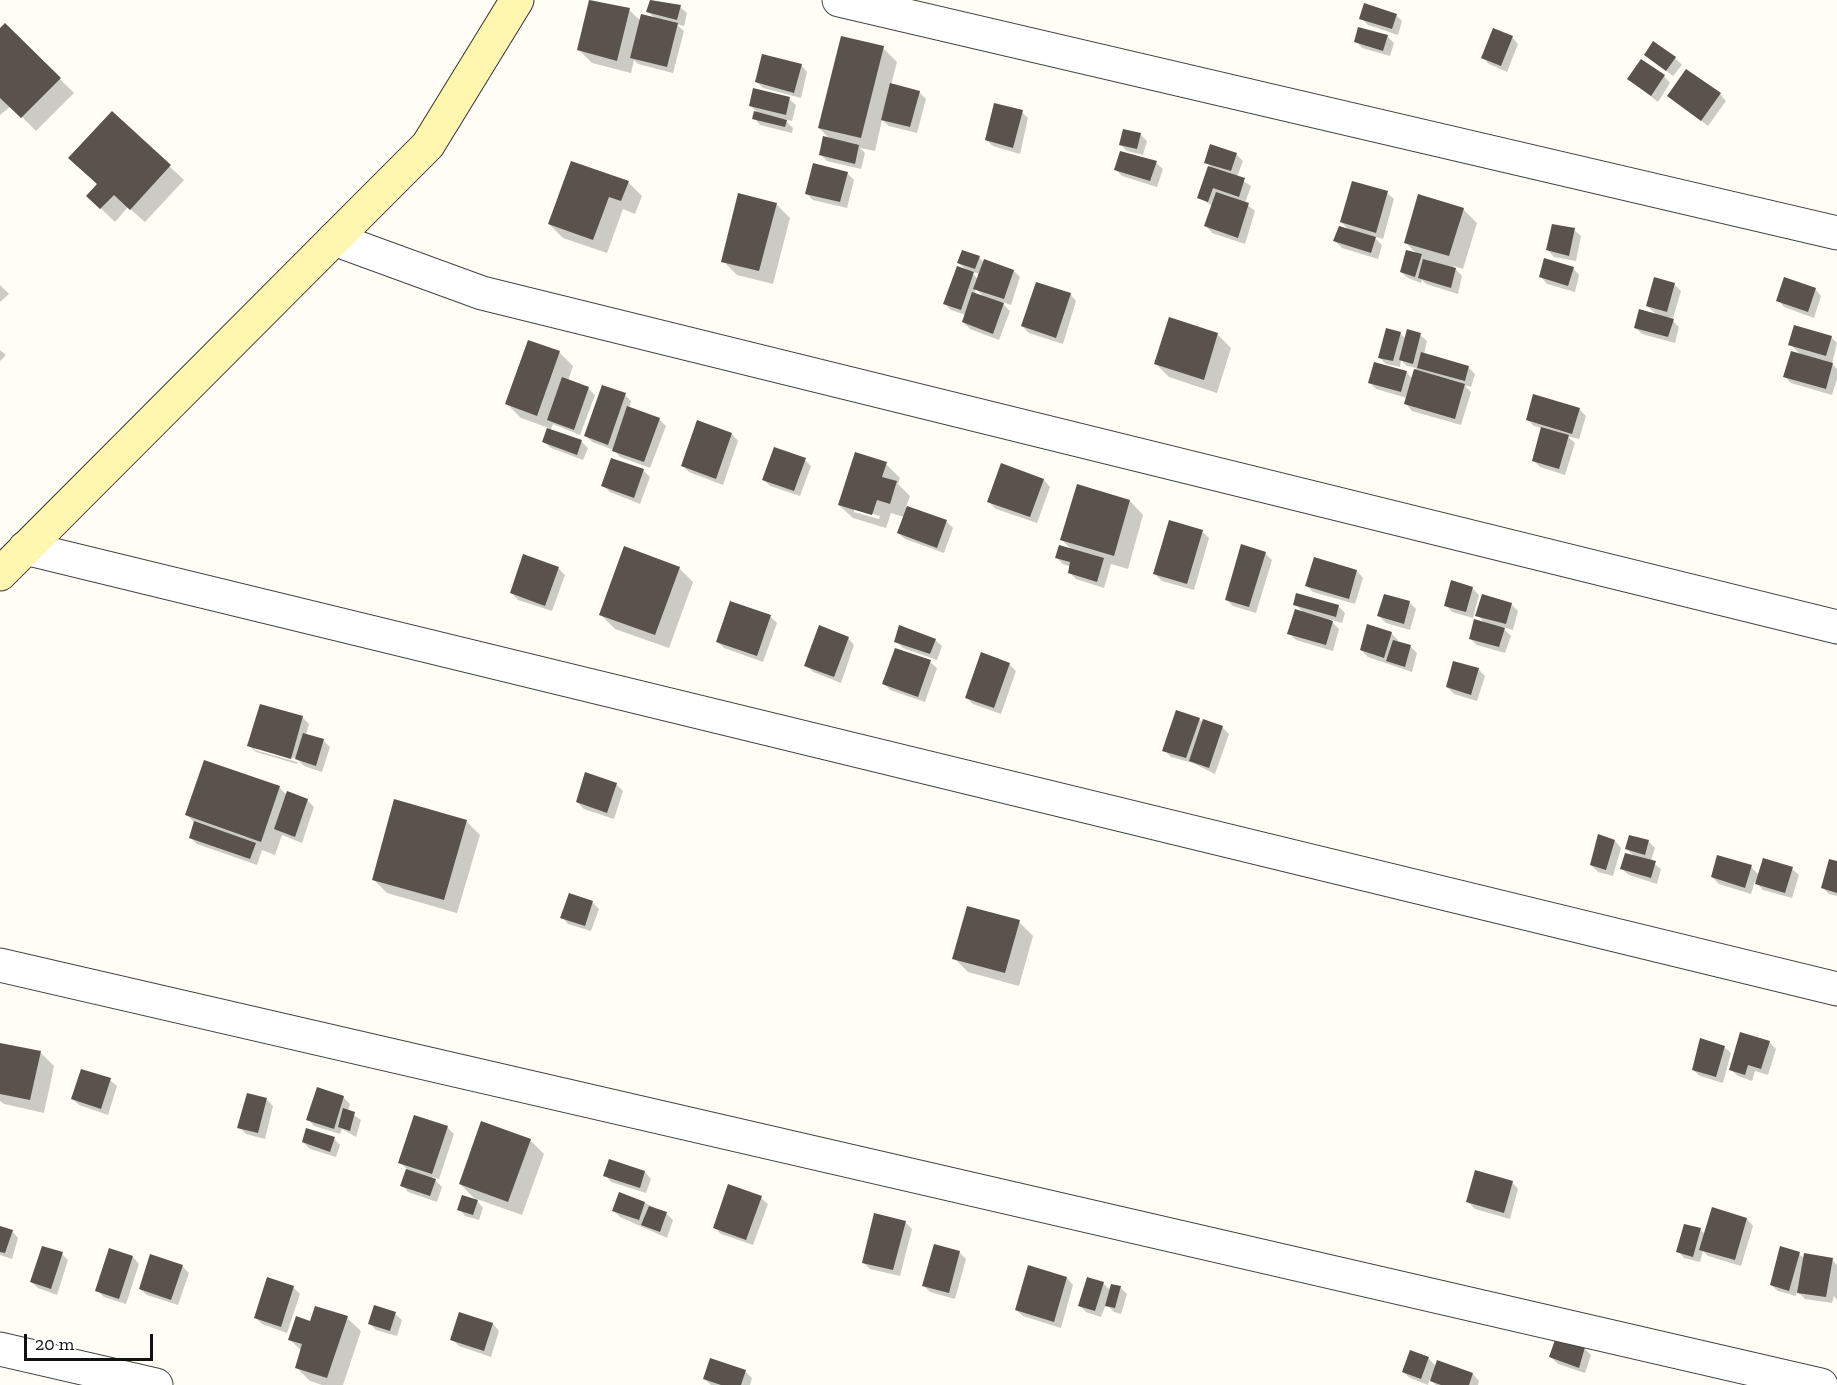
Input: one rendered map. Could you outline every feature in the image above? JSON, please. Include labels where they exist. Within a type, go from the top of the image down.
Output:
[{"type":"street","points":[[0,574],[428,145],[517,0]]},
{"type":"street","points":[[839,0],[1837,233]]},
{"type":"street","points":[[334,239],[482,293],[1837,627]]},
{"type":"street","points":[[25,548],[1837,989]]},
{"type":"street","points":[[0,965],[1821,1385]]},
{"type":"street","points":[[0,1349],[156,1385]]},
{"type":"building","points":[[589,0],[630,8],[617,61],[577,50]]},
{"type":"building","points":[[650,0],[681,5],[677,20],[646,12]]},
{"type":"building","points":[[1364,3],[1397,14],[1392,29],[1359,19]]},
{"type":"building","points":[[641,14],[678,23],[667,67],[630,58]]},
{"type":"building","points":[[5,23],[61,78],[21,118],[0,98],[0,28]]},
{"type":"building","points":[[1358,27],[1388,35],[1383,51],[1354,42]]},
{"type":"building","points":[[1493,28],[1513,36],[1501,66],[1481,58]]},
{"type":"building","points":[[841,36],[884,46],[861,138],[818,128]]},
{"type":"building","points":[[1653,41],[1676,57],[1666,71],[1644,55]]},
{"type":"building","points":[[762,54],[802,64],[794,93],[755,82]]},
{"type":"building","points":[[1641,59],[1665,75],[1651,96],[1627,79]]},
{"type":"building","points":[[1686,69],[1721,93],[1701,121],[1667,96]]},
{"type":"building","points":[[890,83],[920,91],[910,127],[881,120]]},
{"type":"building","points":[[753,88],[790,97],[786,115],[749,106]]},
{"type":"building","points":[[994,103],[1023,110],[1013,148],[985,140]]},
{"type":"building","points":[[112,111],[171,165],[130,210],[114,195],[100,209],[86,196],[97,184],[68,158]]},
{"type":"building","points":[[754,111],[787,120],[785,127],[752,119]]},
{"type":"building","points":[[1123,129],[1141,133],[1137,149],[1119,145]]},
{"type":"building","points":[[823,136],[859,145],[855,164],[819,155]]},
{"type":"building","points":[[1210,144],[1237,153],[1231,171],[1204,163]]},
{"type":"building","points":[[1120,151],[1157,161],[1150,181],[1114,170]]},
{"type":"building","points":[[571,161],[629,181],[621,201],[609,197],[593,240],[548,224]]},
{"type":"building","points":[[813,163],[848,172],[840,202],[805,194]]},
{"type":"building","points":[[1208,166],[1245,178],[1239,197],[1213,188],[1208,202],[1197,198]]},
{"type":"building","points":[[1352,181],[1388,191],[1376,233],[1340,222]]},
{"type":"building","points":[[1216,192],[1249,203],[1238,238],[1204,226]]},
{"type":"building","points":[[738,193],[777,203],[759,271],[721,262]]},
{"type":"building","points":[[1418,194],[1464,208],[1449,256],[1404,243]]},
{"type":"building","points":[[1552,224],[1575,228],[1569,256],[1546,250]]},
{"type":"building","points":[[1339,226],[1376,237],[1371,253],[1333,241]]},
{"type":"building","points":[[962,250],[980,256],[975,269],[957,263]]},
{"type":"building","points":[[1406,250],[1422,254],[1415,277],[1400,272]]},
{"type":"building","points":[[1544,258],[1574,267],[1568,286],[1539,277]]},
{"type":"building","points":[[984,259],[1014,270],[1004,299],[973,289]]},
{"type":"building","points":[[1423,259],[1456,268],[1451,288],[1418,278]]},
{"type":"building","points":[[957,266],[974,272],[961,310],[943,304]]},
{"type":"building","points":[[1654,277],[1675,283],[1667,312],[1646,306]]},
{"type":"building","points":[[1784,277],[1816,288],[1808,312],[1776,301]]},
{"type":"building","points":[[1036,282],[1071,293],[1056,338],[1021,326]]},
{"type":"building","points":[[972,292],[1004,303],[993,334],[962,322]]},
{"type":"building","points":[[1639,309],[1674,319],[1668,337],[1634,328]]},
{"type":"building","points":[[1169,317],[1218,333],[1204,380],[1154,364]]},
{"type":"building","points":[[1794,325],[1832,336],[1826,356],[1788,345]]},
{"type":"building","points":[[1386,328],[1401,332],[1393,361],[1378,358]]},
{"type":"building","points":[[1407,329],[1421,333],[1413,364],[1399,360]]},
{"type":"building","points":[[528,340],[560,351],[537,416],[505,404]]},
{"type":"building","points":[[1791,351],[1833,363],[1826,389],[1783,377]]},
{"type":"building","points":[[1421,352],[1469,366],[1465,381],[1417,368]]},
{"type":"building","points":[[1374,362],[1407,371],[1401,392],[1368,383]]},
{"type":"building","points":[[1414,369],[1465,384],[1455,419],[1404,404]]},
{"type":"building","points":[[562,377],[589,387],[574,430],[547,420]]},
{"type":"building","points":[[602,385],[626,393],[608,445],[584,436]]},
{"type":"building","points":[[1533,394],[1580,408],[1572,434],[1526,420]]},
{"type":"building","points":[[627,406],[660,418],[644,462],[612,451]]},
{"type":"building","points":[[697,420],[732,433],[716,479],[681,466]]},
{"type":"building","points":[[1541,427],[1569,435],[1559,469],[1532,461]]},
{"type":"building","points":[[547,428],[582,440],[577,455],[542,442]]},
{"type":"building","points":[[774,447],[806,458],[794,491],[762,480]]},
{"type":"building","points":[[855,452],[887,462],[882,477],[897,481],[890,504],[877,500],[872,515],[838,505]]},
{"type":"building","points":[[611,458],[644,469],[634,498],[601,486]]},
{"type":"building","points":[[1001,463],[1044,479],[1030,517],[987,502]]},
{"type":"building","points":[[1077,484],[1130,500],[1114,556],[1060,540]]},
{"type":"building","points":[[907,506],[947,520],[937,548],[897,533]]},
{"type":"building","points":[[1169,520],[1203,530],[1187,584],[1153,574]]},
{"type":"building","points":[[1241,544],[1266,552],[1249,607],[1225,600]]},
{"type":"building","points":[[1059,545],[1104,558],[1097,582],[1068,573],[1070,562],[1055,558]]},
{"type":"building","points":[[624,546],[680,567],[655,635],[599,615]]},
{"type":"building","points":[[523,554],[559,567],[545,606],[510,593]]},
{"type":"building","points":[[1314,557],[1357,570],[1349,599],[1305,586]]},
{"type":"building","points":[[1451,580],[1473,587],[1466,612],[1444,606]]},
{"type":"building","points":[[1296,593],[1339,605],[1336,617],[1293,605]]},
{"type":"building","points":[[1384,594],[1410,601],[1404,624],[1377,616]]},
{"type":"building","points":[[1482,594],[1512,603],[1506,624],[1475,616]]},
{"type":"building","points":[[730,601],[771,615],[757,656],[716,642]]},
{"type":"building","points":[[1295,609],[1333,621],[1326,645],[1287,634]]},
{"type":"building","points":[[1474,619],[1505,628],[1499,647],[1469,639]]},
{"type":"building","points":[[1367,624],[1392,632],[1384,658],[1360,650]]},
{"type":"building","points":[[819,625],[849,637],[834,677],[804,666]]},
{"type":"building","points":[[899,625],[936,639],[930,654],[894,642]]},
{"type":"building","points":[[1393,640],[1411,645],[1405,667],[1386,661]]},
{"type":"building","points":[[895,648],[931,660],[918,697],[882,684]]},
{"type":"building","points":[[981,652],[1010,663],[994,708],[965,698]]},
{"type":"building","points":[[1453,661],[1479,668],[1471,695],[1446,687]]},
{"type":"building","points":[[260,704],[303,716],[291,759],[247,746]]},
{"type":"building","points":[[1176,710],[1200,718],[1186,758],[1162,751]]},
{"type":"building","points":[[1203,719],[1223,726],[1209,768],[1189,761]]},
{"type":"building","points":[[303,733],[324,739],[316,766],[295,759]]},
{"type":"building","points":[[204,760],[280,786],[261,842],[185,815]]},
{"type":"building","points":[[585,772],[617,783],[607,813],[576,802]]},
{"type":"building","points":[[287,791],[308,799],[295,837],[274,829]]},
{"type":"building","points":[[394,799],[467,820],[444,900],[372,880]]},
{"type":"building","points":[[194,821],[256,843],[250,859],[189,838]]},
{"type":"building","points":[[1598,834],[1615,840],[1606,870],[1590,865]]},
{"type":"building","points":[[1629,835],[1649,840],[1645,855],[1625,849]]},
{"type":"building","points":[[1625,853],[1656,861],[1651,878],[1620,869]]},
{"type":"building","points":[[1717,855],[1752,865],[1745,888],[1711,877]]},
{"type":"building","points":[[1763,858],[1793,867],[1785,893],[1755,884]]},
{"type":"building","points":[[1829,859],[1837,861],[1837,893],[1821,888]]},
{"type":"building","points":[[569,893],[593,901],[585,926],[560,918]]},
{"type":"building","points":[[967,906],[1020,920],[1005,973],[952,959]]},
{"type":"building","points":[[1740,1032],[1770,1041],[1761,1069],[1748,1065],[1745,1075],[1729,1070]]},
{"type":"building","points":[[1700,1038],[1725,1046],[1716,1077],[1692,1070]]},
{"type":"building","points":[[0,1043],[41,1051],[30,1100],[0,1094]]},
{"type":"building","points":[[81,1069],[111,1078],[101,1109],[71,1099]]},
{"type":"building","points":[[317,1087],[344,1096],[334,1129],[306,1120]]},
{"type":"building","points":[[247,1093],[267,1098],[258,1133],[237,1128]]},
{"type":"building","points":[[343,1108],[355,1112],[350,1131],[338,1127]]},
{"type":"building","points":[[414,1115],[448,1126],[432,1174],[398,1163]]},
{"type":"building","points":[[481,1121],[531,1139],[508,1202],[459,1184]]},
{"type":"building","points":[[306,1128],[335,1137],[330,1152],[302,1142]]},
{"type":"building","points":[[609,1159],[645,1171],[640,1188],[603,1176]]},
{"type":"building","points":[[406,1169],[436,1179],[430,1196],[400,1186]]},
{"type":"building","points":[[1475,1170],[1513,1181],[1504,1213],[1466,1202]]},
{"type":"building","points":[[728,1184],[762,1196],[746,1240],[713,1228]]},
{"type":"building","points":[[619,1192],[645,1202],[639,1220],[612,1211]]},
{"type":"building","points":[[462,1195],[478,1200],[473,1215],[457,1210]]},
{"type":"building","points":[[649,1206],[667,1212],[660,1232],[641,1225]]},
{"type":"building","points":[[1712,1207],[1747,1218],[1735,1260],[1699,1250]]},
{"type":"building","points":[[874,1213],[906,1221],[893,1270],[862,1263]]},
{"type":"building","points":[[1684,1224],[1701,1228],[1693,1257],[1676,1252]]},
{"type":"building","points":[[0,1226],[13,1230],[5,1253],[0,1252]]},
{"type":"building","points":[[934,1244],[960,1251],[949,1293],[922,1286]]},
{"type":"building","points":[[42,1246],[63,1252],[51,1289],[30,1282]]},
{"type":"building","points":[[1780,1246],[1800,1252],[1789,1291],[1770,1285]]},
{"type":"building","points":[[109,1248],[133,1256],[119,1299],[95,1291]]},
{"type":"building","points":[[1804,1253],[1833,1258],[1826,1297],[1797,1293]]},
{"type":"building","points":[[150,1254],[183,1265],[171,1300],[139,1289]]},
{"type":"building","points":[[1028,1265],[1067,1277],[1054,1322],[1015,1310]]},
{"type":"building","points":[[267,1277],[294,1286],[281,1327],[254,1318]]},
{"type":"building","points":[[1087,1277],[1104,1282],[1095,1311],[1078,1306]]},
{"type":"building","points":[[1111,1284],[1121,1286],[1115,1308],[1105,1306]]},
{"type":"building","points":[[374,1305],[396,1312],[390,1331],[368,1324]]},
{"type":"building","points":[[315,1306],[348,1316],[327,1378],[295,1368],[302,1344],[288,1340],[296,1316],[310,1321]]},
{"type":"building","points":[[459,1312],[493,1323],[484,1351],[450,1340]]},
{"type":"building","points":[[1556,1337],[1585,1347],[1579,1368],[1549,1357]]},
{"type":"building","points":[[1410,1350],[1429,1357],[1421,1379],[1402,1372]]},
{"type":"building","points":[[710,1358],[746,1370],[741,1385],[721,1385],[703,1379]]},
{"type":"building","points":[[1437,1360],[1473,1373],[1469,1385],[1441,1385],[1430,1381]]}]
